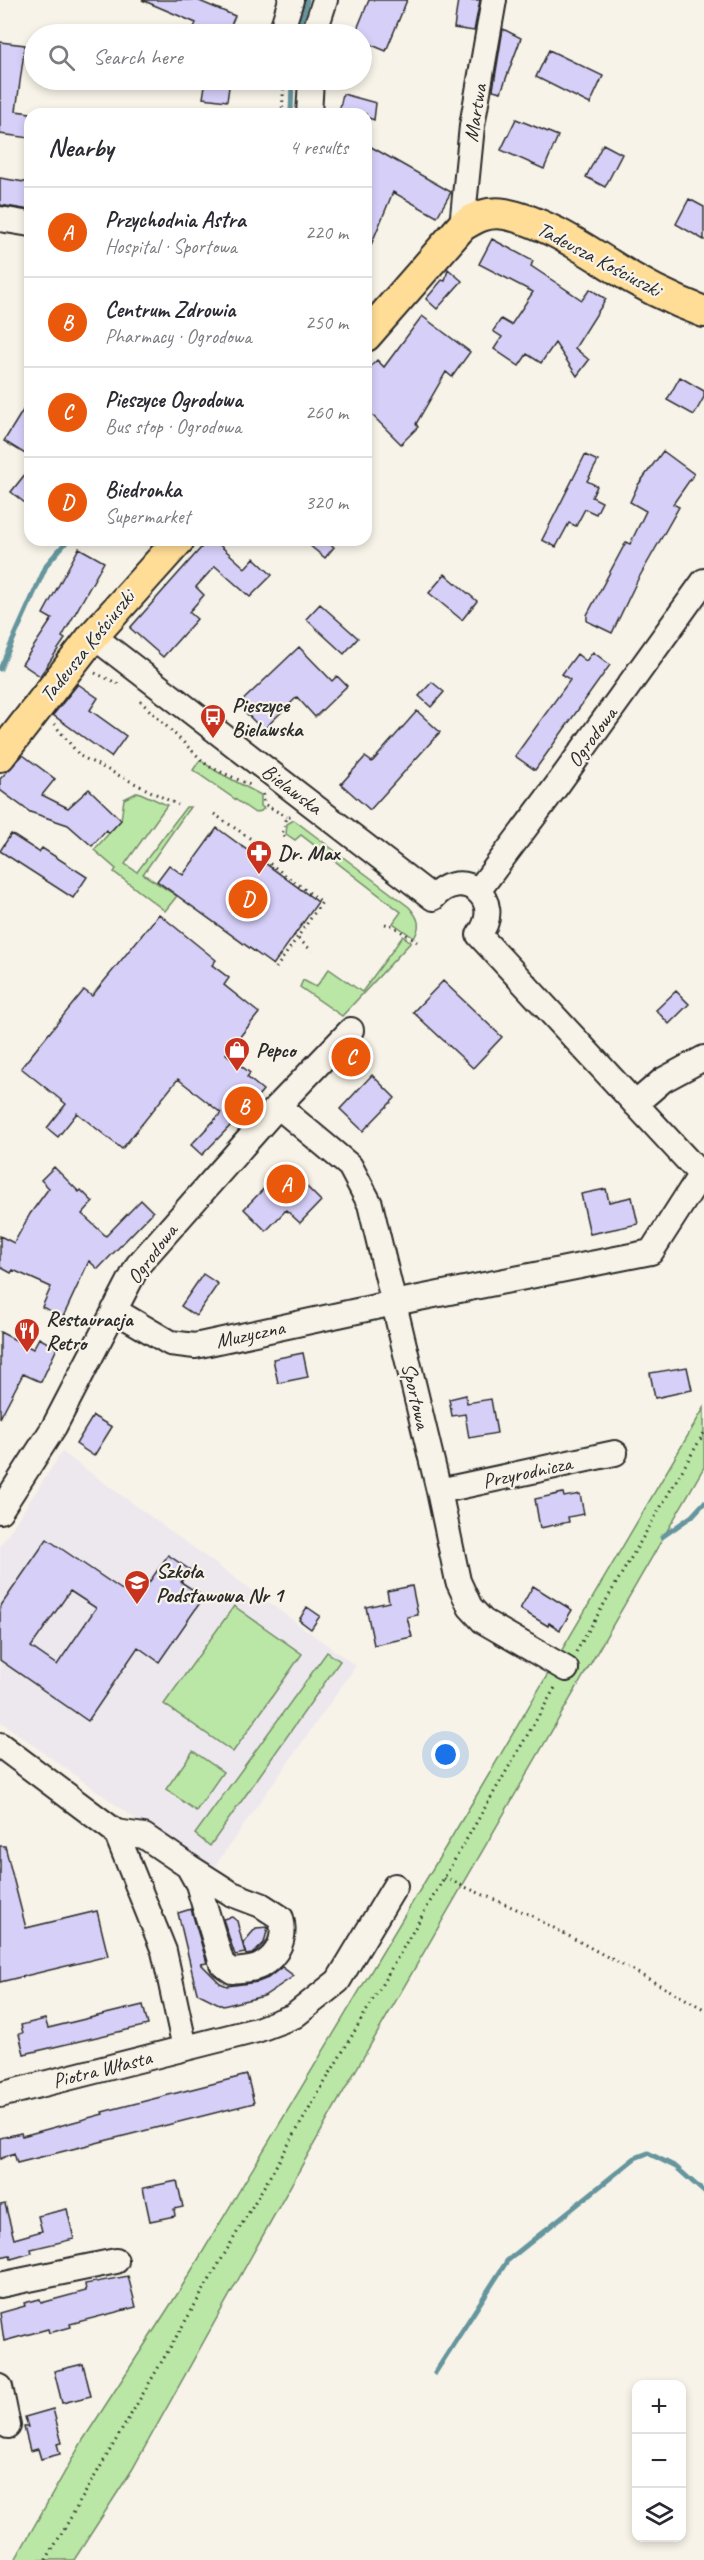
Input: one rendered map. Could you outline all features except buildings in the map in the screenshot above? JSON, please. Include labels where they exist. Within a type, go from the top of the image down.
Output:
[{"type":"main road","name":"Tadeusza Kościuszki","points":[[372,329],[462,226],[478,215],[490,214],[504,214],[541,226],[667,295],[704,312]]},
{"type":"main road","name":"Tadeusza Kościuszki","points":[[0,756],[93,636],[174,546]]},
{"type":"street","points":[[284,24],[291,0]]},
{"type":"street","points":[[317,24],[325,0]]},
{"type":"street","name":"Martwa","points":[[462,226],[472,126],[494,0]]},
{"type":"street","points":[[309,108],[310,90]]},
{"type":"street","points":[[0,219],[24,223]]},
{"type":"street","name":"Ogrodowa","points":[[478,891],[704,581]]},
{"type":"street","name":"Bielawska","points":[[93,636],[433,898],[446,887],[454,884],[470,886],[478,891]]},
{"type":"street","points":[[478,891],[487,904],[488,912],[484,928],[479,935],[702,1176]]},
{"type":"street","name":"Ogrodowa","points":[[0,1511],[54,1427],[138,1265],[278,1106],[351,1030]]},
{"type":"street","points":[[634,1104],[663,1080],[704,1058]]},
{"type":"street","name":"Sportowa","points":[[278,1106],[350,1167],[369,1204],[439,1491],[458,1581],[470,1607],[483,1621],[566,1669]]},
{"type":"street","name":"Muzyczna","points":[[114,1310],[170,1342],[195,1346],[394,1303],[651,1252],[702,1176]]},
{"type":"street","name":"Przyrodnicza","points":[[439,1491],[615,1453]]},
{"type":"street","points":[[0,1745],[116,1832],[144,1836],[232,1894],[261,1905],[280,1918],[284,1930],[280,1946],[260,1966],[232,1971],[222,1964],[198,1884],[189,1866]]},
{"type":"street","points":[[116,1832],[164,1951],[194,2046]]},
{"type":"street","name":"Piotra Własta","points":[[0,2095],[257,2030],[294,2016],[338,1981],[395,1886]]},
{"type":"street","points":[[0,2285],[116,2261]]},
{"type":"street","points":[[0,2387],[8,2426]]},
{"type":"path","points":[[282,108],[283,90]]},
{"type":"path","points":[[86,670],[103,675],[120,685]]},
{"type":"path","points":[[137,698],[208,766],[250,785],[263,794],[264,804],[287,818]]},
{"type":"path","points":[[51,721],[80,756],[178,805]]},
{"type":"path","points":[[214,814],[260,845],[266,854],[266,861],[322,902],[276,968]]},
{"type":"path","points":[[385,924],[393,926],[417,942]]},
{"type":"path","points":[[296,937],[312,951]]},
{"type":"path","points":[[46,2560],[704,1433]]},
{"type":"path","points":[[444,1878],[528,1914],[704,2009]]},
{"type":"shaded area","name":"Szkoła Podstawowa Nr 1","points":[[62,1452],[356,1666],[210,1873],[0,1721],[0,1546]]},
{"type":"green space","points":[[200,760],[261,795],[261,806],[264,808],[255,813],[193,770]]},
{"type":"green space","points":[[138,792],[167,805],[125,864],[137,872],[186,807],[190,807],[143,874],[177,896],[165,911],[114,872],[116,869],[94,850],[121,820],[124,799]]},
{"type":"green space","points":[[294,820],[409,907],[418,921],[418,929],[414,938],[393,923],[401,912],[301,835],[295,840],[286,834],[287,824]]},
{"type":"green space","points":[[403,936],[411,942],[342,1016],[300,987],[303,980],[316,987],[329,969],[362,992]]},
{"type":"green space","points":[[704,1408],[704,1467],[334,2108],[132,2470],[74,2560],[15,2560],[83,2440],[178,2293],[475,1798]]},
{"type":"green space","points":[[234,1606],[302,1654],[233,1752],[164,1704]]},
{"type":"green space","points":[[327,1652],[340,1661],[210,1846],[195,1834]]},
{"type":"green space","points":[[193,1751],[223,1772],[196,1811],[166,1789]]},
{"type":"waterway","points":[[301,24],[307,0]]},
{"type":"waterway","points":[[291,108],[292,90]]},
{"type":"waterway","points":[[0,669],[47,564],[63,546]]},
{"type":"waterway","points":[[662,1537],[692,1516],[704,1503]]},
{"type":"waterway","points":[[435,2373],[507,2261],[635,2158],[648,2153],[676,2167],[704,2192]]},
{"type":"place","name":"Pieszyce Bielawska","points":[[213,740]]},
{"type":"place","name":"Dr. Max","points":[[259,876]]},
{"type":"place","name":"Biedronka","points":[[248,899]]},
{"type":"place","name":"Pieszyce Ogrodowa","points":[[351,1057]]},
{"type":"place","name":"Pepco","points":[[237,1073]]},
{"type":"place","name":"Centrum Zdrowia","points":[[244,1106]]},
{"type":"place","name":"Przychodnia Astra","points":[[286,1184]]},
{"type":"place","name":"Restauracja Retro","points":[[27,1354]]},
{"type":"place","name":"Szkoła Podstawowa Nr 1","points":[[137,1606]]}]
